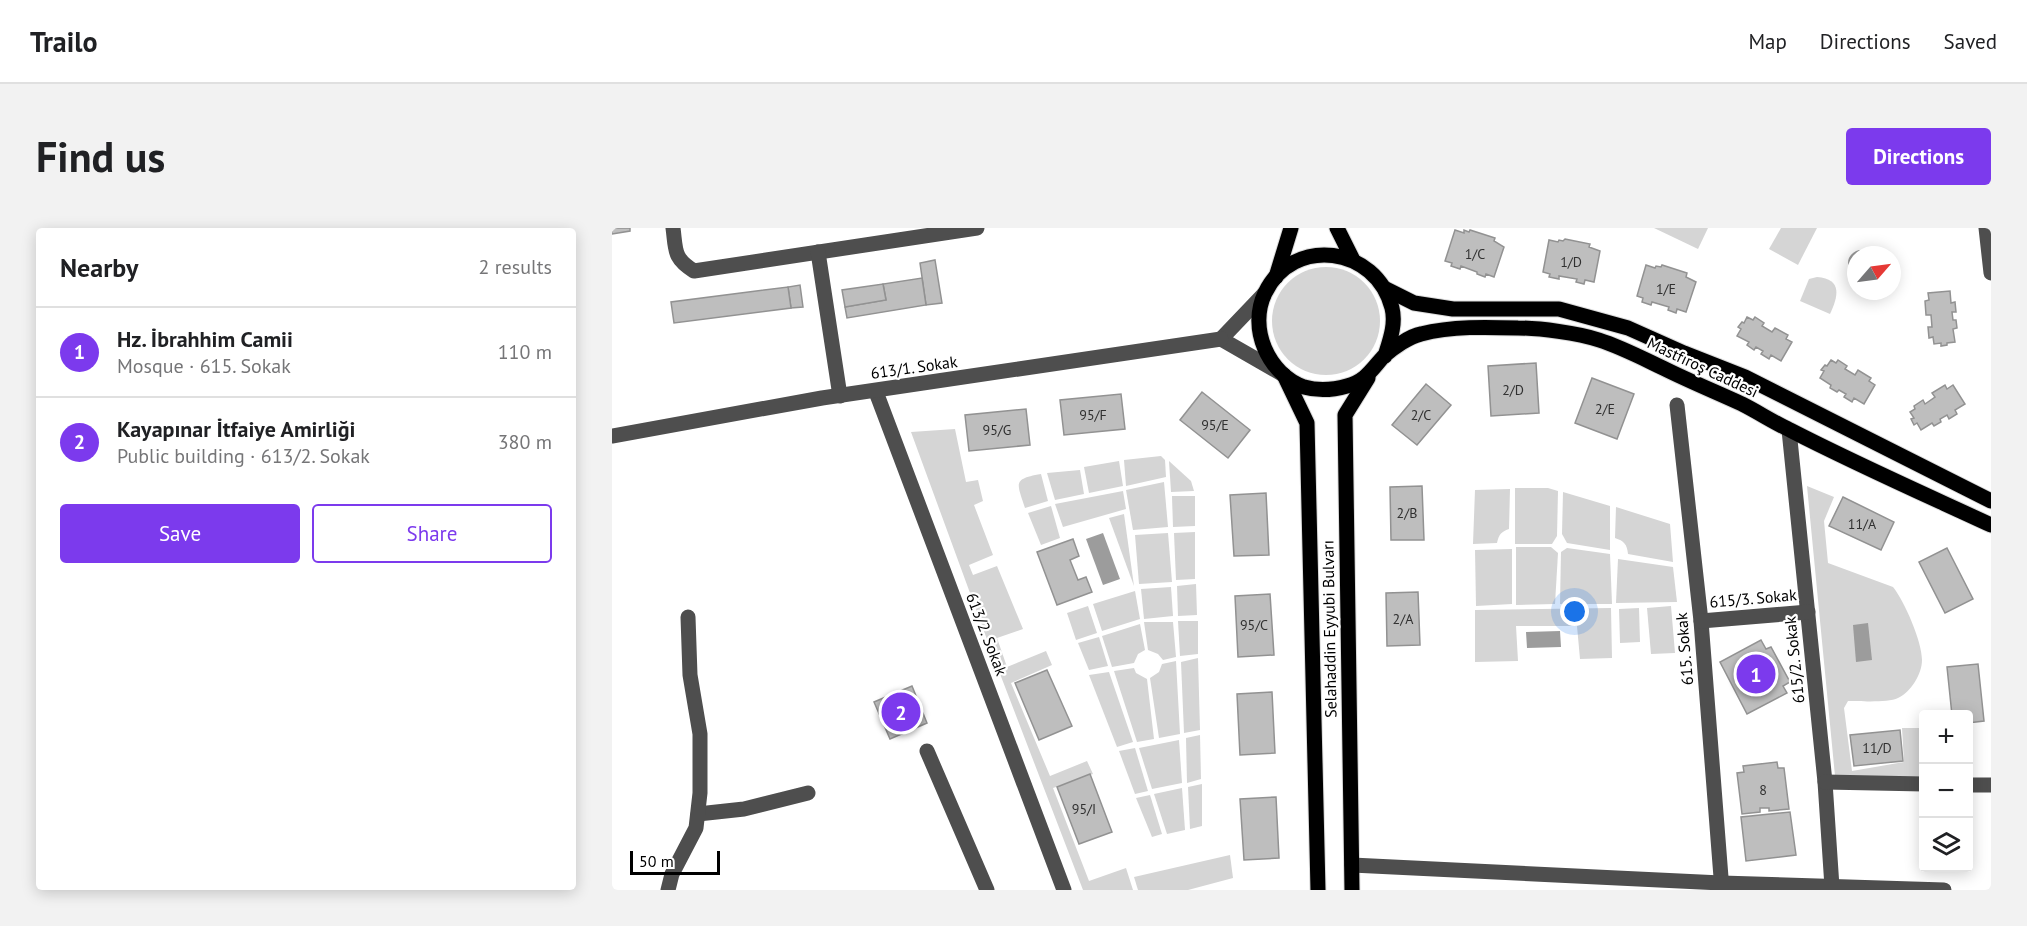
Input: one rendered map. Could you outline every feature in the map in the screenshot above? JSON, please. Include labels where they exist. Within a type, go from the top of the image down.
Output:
[{"type":"main road","points":[[1276,277],[1291,228]]},
{"type":"main road","points":[[1337,228],[1353,260]]},
{"type":"main road","points":[[1333,255],[1353,260],[1371,272],[1384,288],[1392,310],[1393,333],[1385,356],[1370,374],[1350,386],[1327,390],[1304,387],[1284,375],[1268,358],[1260,336],[1258,315],[1264,294],[1276,277],[1292,263],[1312,256],[1333,255]]},
{"type":"main road","name":"Mastfıroş Caddesi","points":[[1384,288],[1414,303],[1453,309],[1559,309],[1628,328],[1745,377],[1991,501]]},
{"type":"main road","name":"Mastfıroş Caddesi","points":[[1385,356],[1417,334],[1444,330],[1521,328],[1597,339],[1743,405],[1789,430],[1991,525]]},
{"type":"main road","name":"Selahaddin Eyyubi Bulvarı","points":[[1352,890],[1345,415],[1370,374]]},
{"type":"main road","name":"Selahaddin Eyyubi Bulvarı","points":[[1284,375],[1307,423],[1318,890]]},
{"type":"street","points":[[673,228],[676,253],[682,264],[694,271],[977,228]]},
{"type":"street","points":[[1986,228],[1991,273]]},
{"type":"street","points":[[818,252],[840,396]]},
{"type":"street","points":[[1264,294],[1221,339],[1284,375]]},
{"type":"street","name":"613/1. Sokak","points":[[612,436],[840,396],[1221,339]]},
{"type":"street","name":"613/2. Sokak","points":[[876,392],[1064,890]]},
{"type":"street","name":"615. Sokak","points":[[1677,405],[1701,621],[1722,887]]},
{"type":"street","name":"615/2. Sokak","points":[[1789,430],[1825,782],[1832,887]]},
{"type":"street","name":"615/3. Sokak","points":[[1701,621],[1808,612]]},
{"type":"street","points":[[668,890],[672,874],[696,828],[700,793],[700,734],[690,675],[688,617]]},
{"type":"street","points":[[927,751],[987,890]]},
{"type":"street","points":[[1825,782],[1919,784]]},
{"type":"street","points":[[1973,785],[1991,785]]},
{"type":"street","points":[[698,814],[744,810],[808,793]]},
{"type":"street","points":[[1352,865],[1722,887],[1944,890]]},
{"type":"shaded area","points":[[1654,228],[1708,228],[1698,249]]},
{"type":"shaded area","points":[[1781,228],[1817,228],[1798,265],[1769,249]]},
{"type":"shaded area","points":[[1326,267],[1347,271],[1364,283],[1376,300],[1380,321],[1376,342],[1364,359],[1347,371],[1326,375],[1305,371],[1288,359],[1276,342],[1272,321],[1276,300],[1288,283],[1305,271]]},
{"type":"shaded area","points":[[1825,278],[1835,285],[1835,301],[1830,314],[1800,301],[1809,279]]},
{"type":"shaded area","points":[[955,429],[966,482],[978,480],[983,501],[974,505],[993,555],[969,565],[973,575],[997,566],[1023,629],[997,638],[1007,667],[1046,651],[1052,665],[1011,683],[1050,776],[1087,761],[1093,774],[1053,788],[1089,881],[1126,868],[1133,890],[1083,890],[992,653],[911,432]]},
{"type":"shaded area","points":[[1161,456],[1165,460],[1166,477],[1126,486],[1124,460]]},
{"type":"shaded area","points":[[1119,461],[1123,486],[1089,493],[1084,467]]},
{"type":"shaded area","points":[[1169,461],[1191,481],[1194,491],[1171,492]]},
{"type":"shaded area","points":[[1080,470],[1084,494],[1055,500],[1047,473]]},
{"type":"shaded area","points":[[1041,474],[1048,501],[1025,508],[1019,483],[1025,478]]},
{"type":"shaded area","points":[[1164,482],[1168,527],[1133,530],[1126,490]]},
{"type":"shaded area","points":[[1807,486],[1834,497],[1824,521],[1828,563],[1893,587],[1912,622],[1922,660],[1918,677],[1903,695],[1888,701],[1848,701],[1844,708],[1852,771],[1904,762],[1902,728],[1919,728],[1919,779],[1835,776]]},
{"type":"shaded area","points":[[1515,488],[1548,488],[1558,491],[1557,536],[1552,544],[1515,544]]},
{"type":"shaded area","points":[[1510,489],[1509,529],[1501,534],[1497,543],[1473,544],[1475,490]]},
{"type":"shaded area","points":[[1123,491],[1126,509],[1063,527],[1055,504]]},
{"type":"shaded area","points":[[1563,492],[1610,506],[1610,550],[1567,543],[1562,534]]},
{"type":"shaded area","points":[[1172,496],[1195,496],[1195,526],[1173,527]]},
{"type":"shaded area","points":[[1051,506],[1060,538],[1041,545],[1028,513]]},
{"type":"shaded area","points":[[1616,507],[1670,524],[1673,562],[1628,554],[1625,543],[1615,538]]},
{"type":"shaded area","points":[[1124,514],[1134,586],[1109,518]]},
{"type":"shaded area","points":[[1195,532],[1195,579],[1176,580],[1174,533]]},
{"type":"shaded area","points":[[1103,533],[1120,579],[1103,585],[1086,539]]},
{"type":"shaded area","points":[[1168,533],[1172,582],[1139,584],[1135,535]]},
{"type":"shaded area","points":[[1516,547],[1551,547],[1558,553],[1555,604],[1516,605]]},
{"type":"shaded area","points":[[1567,548],[1610,554],[1612,604],[1560,604],[1561,552]]},
{"type":"shaded area","points":[[1512,549],[1512,604],[1476,606],[1475,550]]},
{"type":"shaded area","points":[[1618,559],[1673,567],[1677,602],[1616,603]]},
{"type":"shaded area","points":[[1196,584],[1197,615],[1178,616],[1177,586]]},
{"type":"shaded area","points":[[1171,587],[1173,616],[1144,619],[1141,589]]},
{"type":"shaded area","points":[[1135,591],[1140,619],[1102,631],[1093,604]]},
{"type":"shaded area","points":[[1088,606],[1097,633],[1076,640],[1067,613]]},
{"type":"shaded area","points":[[1671,606],[1675,653],[1651,654],[1647,608]]},
{"type":"shaded area","points":[[1611,608],[1612,658],[1580,659],[1577,626],[1516,626],[1518,661],[1475,662],[1475,610]]},
{"type":"shaded area","points":[[1639,608],[1640,642],[1620,643],[1619,609]]},
{"type":"shaded area","points":[[1178,621],[1198,621],[1198,654],[1180,656]]},
{"type":"shaded area","points":[[1144,622],[1173,622],[1176,657],[1163,660],[1158,654],[1148,650]]},
{"type":"shaded area","points":[[1868,623],[1872,660],[1856,662],[1853,625]]},
{"type":"shaded area","points":[[1140,624],[1145,650],[1138,654],[1134,663],[1112,667],[1102,636]]},
{"type":"shaded area","points":[[1560,631],[1561,647],[1527,648],[1526,632]]},
{"type":"shaded area","points":[[1099,637],[1108,666],[1089,670],[1078,643]]},
{"type":"shaded area","points":[[1198,658],[1200,730],[1184,733],[1181,662]]},
{"type":"shaded area","points":[[1176,661],[1180,734],[1159,738],[1150,678],[1159,672],[1162,664]]},
{"type":"shaded area","points":[[1134,668],[1136,673],[1147,679],[1154,739],[1137,742],[1114,671]]},
{"type":"shaded area","points":[[1109,672],[1133,742],[1117,747],[1089,675]]},
{"type":"shaded area","points":[[1200,735],[1201,779],[1187,783],[1186,738]]},
{"type":"shaded area","points":[[1179,740],[1182,783],[1152,789],[1139,748]]},
{"type":"shaded area","points":[[1135,748],[1148,791],[1135,794],[1119,751]]},
{"type":"shaded area","points":[[1202,784],[1202,826],[1190,829],[1188,787]]},
{"type":"shaded area","points":[[1182,788],[1185,830],[1167,834],[1154,794]]},
{"type":"shaded area","points":[[1150,795],[1162,834],[1152,837],[1136,798]]},
{"type":"shaded area","points":[[1230,855],[1233,878],[1188,890],[1138,890],[1134,877]]},
{"type":"building","points":[[612,228],[630,228],[630,231],[612,234]]},
{"type":"building","points":[[1455,230],[1464,233],[1464,230],[1469,232],[1470,230],[1495,238],[1494,241],[1504,247],[1494,277],[1486,274],[1485,277],[1461,266],[1460,269],[1445,261]]},
{"type":"building","points":[[1565,239],[1590,244],[1589,247],[1600,251],[1594,282],[1585,280],[1584,284],[1576,282],[1577,279],[1549,277],[1550,274],[1543,272],[1549,240],[1558,242]]},
{"type":"building","points":[[935,260],[942,303],[926,305],[920,263]]},
{"type":"building","points":[[1646,265],[1655,268],[1662,265],[1687,273],[1686,277],[1696,282],[1686,312],[1677,309],[1676,313],[1668,310],[1669,307],[1652,302],[1651,305],[1642,302],[1643,298],[1637,296]]},
{"type":"building","points":[[922,278],[926,305],[847,318],[845,307],[886,300],[883,284]]},
{"type":"building","points":[[883,284],[886,300],[845,307],[842,290]]},
{"type":"building","points":[[800,285],[803,307],[791,308],[788,287]]},
{"type":"building","points":[[788,287],[791,308],[674,323],[671,302]]},
{"type":"building","points":[[1950,291],[1951,303],[1955,302],[1956,312],[1952,312],[1957,328],[1953,329],[1955,342],[1941,346],[1941,343],[1934,344],[1933,337],[1929,338],[1928,327],[1932,327],[1931,315],[1926,315],[1925,301],[1929,300],[1928,293]]},
{"type":"building","points":[[1747,317],[1753,320],[1755,317],[1764,323],[1762,326],[1772,332],[1775,328],[1788,335],[1786,339],[1792,342],[1781,361],[1771,355],[1769,359],[1761,354],[1763,351],[1756,347],[1754,350],[1747,345],[1749,342],[1737,336],[1741,329],[1738,327]]},
{"type":"building","points":[[1831,360],[1836,363],[1838,360],[1847,366],[1845,369],[1855,375],[1858,370],[1871,378],[1869,381],[1875,385],[1864,404],[1854,398],[1852,402],[1844,397],[1846,394],[1830,388],[1831,385],[1820,378],[1824,371],[1821,370]]},
{"type":"building","points":[[1536,363],[1539,413],[1491,416],[1488,366]]},
{"type":"building","points":[[1592,378],[1634,394],[1617,439],[1575,423]]},
{"type":"building","points":[[1426,384],[1451,405],[1417,445],[1392,425]]},
{"type":"building","points":[[1945,385],[1947,389],[1953,385],[1965,404],[1955,410],[1957,414],[1949,419],[1947,415],[1940,419],[1941,422],[1934,426],[1932,423],[1921,430],[1917,423],[1914,425],[1911,419],[1914,418],[1910,412],[1923,400],[1925,404],[1935,397],[1932,393]]},
{"type":"building","points":[[1202,392],[1250,430],[1228,458],[1180,420]]},
{"type":"building","points":[[1121,394],[1125,429],[1064,435],[1060,400]]},
{"type":"building","points":[[1026,409],[1030,445],[969,451],[965,415]]},
{"type":"building","points":[[1422,486],[1424,540],[1391,540],[1390,487]]},
{"type":"building","points":[[1266,493],[1269,555],[1234,556],[1230,495]]},
{"type":"building","points":[[1843,497],[1894,522],[1881,550],[1829,526]]},
{"type":"building","points":[[1073,539],[1079,556],[1070,560],[1078,580],[1086,577],[1092,592],[1057,605],[1037,552]]},
{"type":"building","points":[[1947,548],[1973,599],[1945,613],[1919,562]]},
{"type":"building","points":[[1418,592],[1420,645],[1387,646],[1386,593]]},
{"type":"building","points":[[1270,594],[1274,655],[1238,657],[1235,596]]},
{"type":"building","points":[[1761,640],[1766,649],[1771,647],[1790,682],[1783,686],[1787,693],[1747,714],[1720,662]]},
{"type":"building","points":[[1978,664],[1984,721],[1973,722],[1973,710],[1951,710],[1947,667]]},
{"type":"building","points":[[1047,670],[1072,726],[1039,740],[1015,683]]},
{"type":"building","points":[[912,686],[927,723],[890,739],[874,702]]},
{"type":"building","points":[[1272,692],[1275,753],[1240,755],[1237,694]]},
{"type":"building","points":[[1900,730],[1903,761],[1854,766],[1850,735]]},
{"type":"building","points":[[1777,762],[1778,768],[1784,768],[1789,809],[1769,811],[1769,808],[1760,808],[1760,812],[1742,814],[1737,773],[1744,772],[1743,766]]},
{"type":"building","points":[[1090,774],[1112,832],[1079,844],[1057,787]]},
{"type":"building","points":[[1276,797],[1279,858],[1244,860],[1240,799]]},
{"type":"building","points":[[1790,812],[1796,855],[1746,861],[1741,817]]},
{"type":"place","name":"Hz. İbrahhim Camii","points":[[1756,674]]},
{"type":"place","name":"Kayapınar İtfaiye Amirliği","points":[[901,712]]}]
